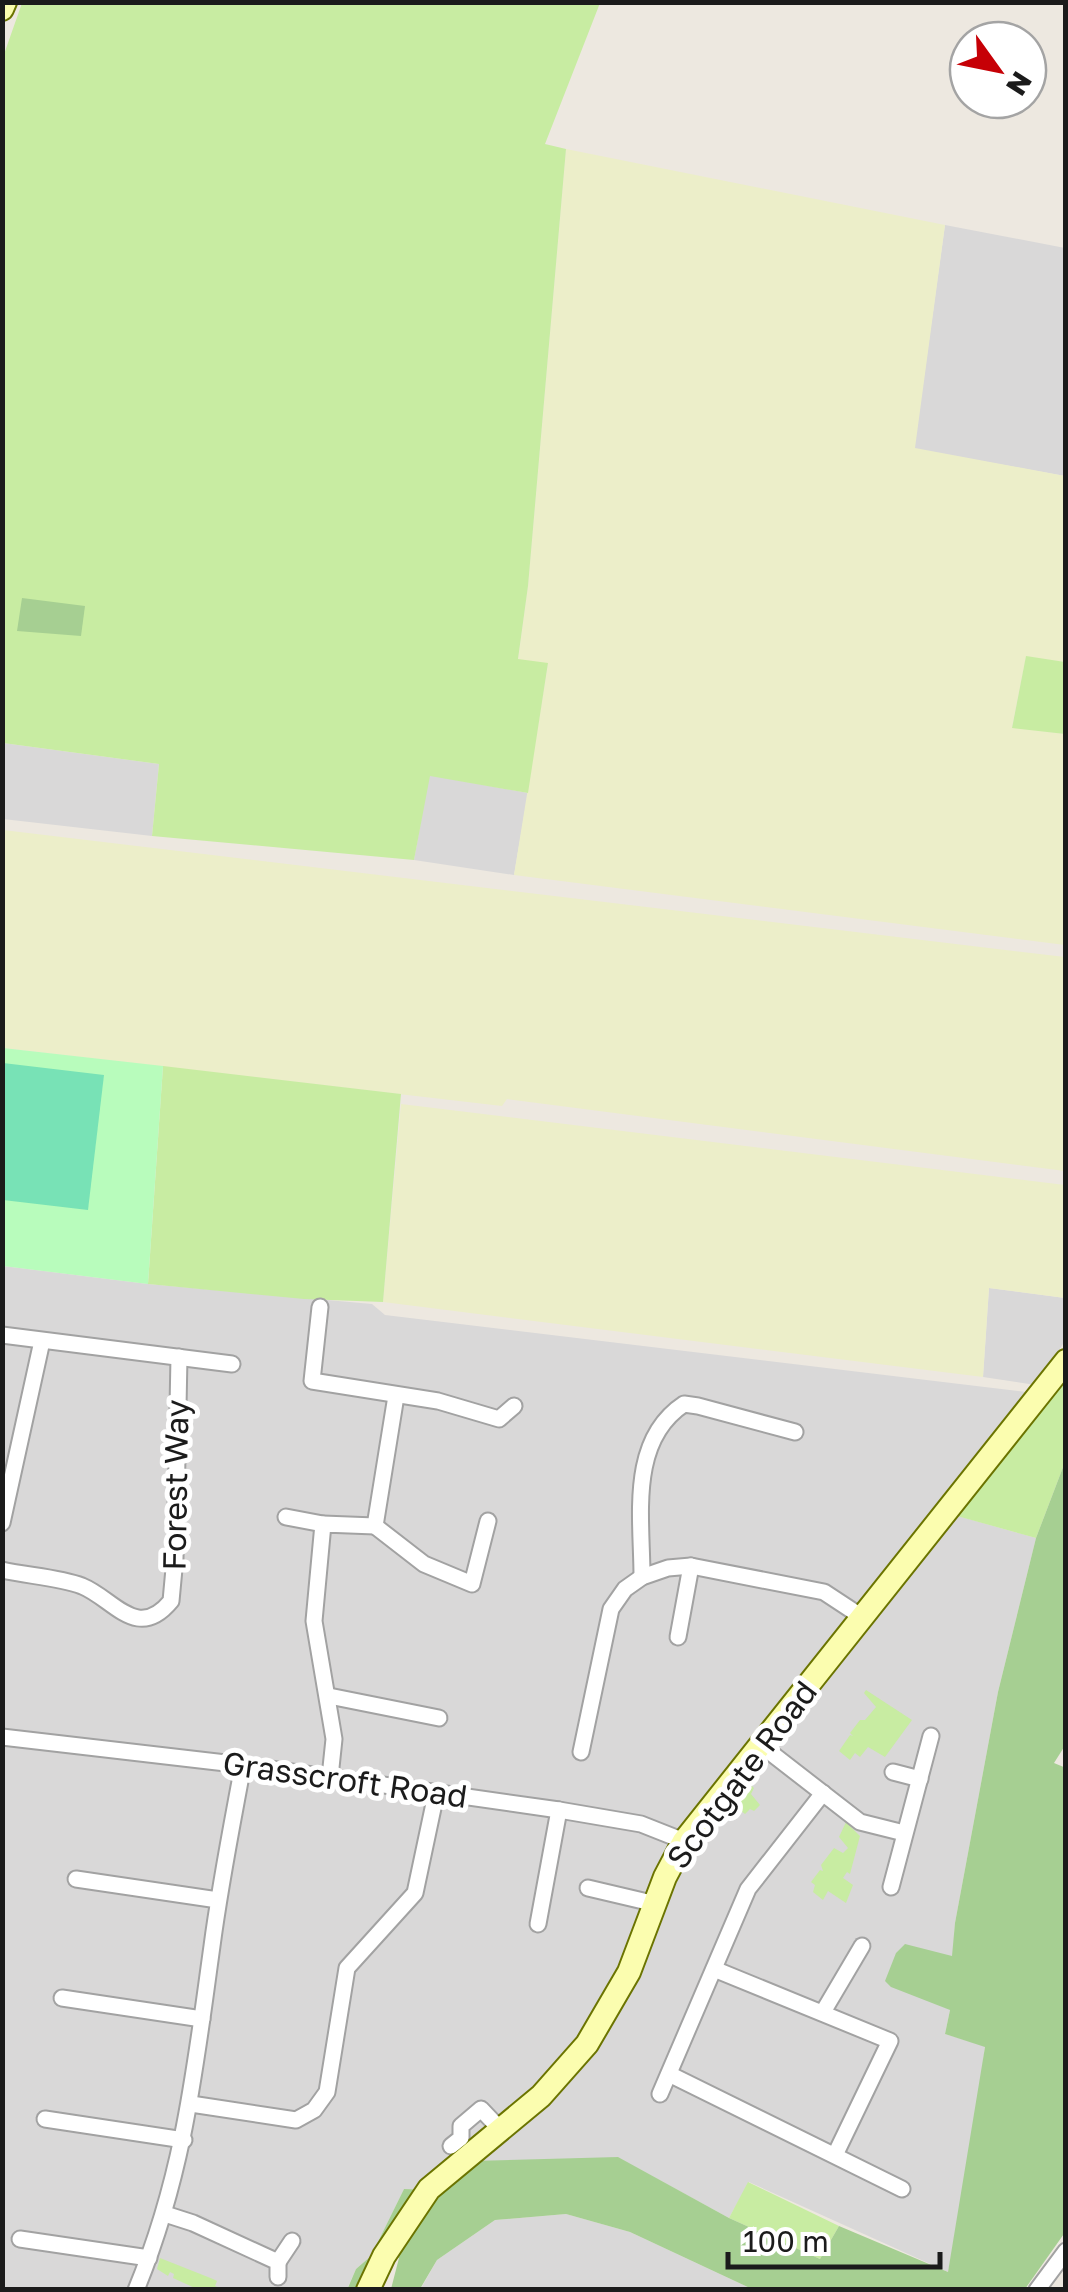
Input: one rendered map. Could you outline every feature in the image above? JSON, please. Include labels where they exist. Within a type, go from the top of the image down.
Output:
[{"type":"street","points":[[320,1307],[312,1381],[438,1401],[498,1419],[514,1406]]},
{"type":"street","points":[[2,1335],[232,1364]]},
{"type":"street","points":[[2,1523],[42,1340]]},
{"type":"street","name":"Forest Way","points":[[2,1570],[82,1586],[136,1619],[164,1610],[174,1592],[178,1357]]},
{"type":"street","name":"Scotgate Road","points":[[368,2290],[384,2256],[429,2189],[541,2096],[587,2044],[629,1972],[674,1856],[684,1841],[1066,1360]]},
{"type":"street","points":[[375,1526],[396,1396]]},
{"type":"street","points":[[642,1577],[641,1473],[666,1416],[684,1404],[794,1432]]},
{"type":"street","points":[[286,1518],[375,1526],[424,1564],[472,1584]]},
{"type":"street","points":[[470,1602],[488,1521]]},
{"type":"street","points":[[322,1524],[314,1622],[334,1739],[330,1778]]},
{"type":"street","points":[[678,1637],[691,1566]]},
{"type":"street","points":[[580,1752],[611,1610],[625,1589],[642,1577],[668,1568],[691,1566],[824,1592],[862,1618]]},
{"type":"street","points":[[328,1696],[440,1718]]},
{"type":"street","points":[[891,1888],[932,1736]]},
{"type":"street","name":"Grasscroft Road","points":[[2,1737],[243,1764],[559,1810],[641,1824],[684,1841]]},
{"type":"street","points":[[762,1746],[860,1822],[904,1833]]},
{"type":"street","points":[[136,2290],[165,2214],[184,2140],[218,1900],[243,1764]]},
{"type":"street","points":[[892,1772],[920,1779]]},
{"type":"street","points":[[660,2094],[756,1875],[823,1793]]},
{"type":"street","points":[[191,2104],[296,2120],[314,2110],[327,2092],[348,1968],[415,1893],[436,1794]]},
{"type":"street","points":[[538,1924],[559,1810]]},
{"type":"street","points":[[76,1879],[218,1900]]},
{"type":"street","points":[[588,1888],[656,1904]]},
{"type":"street","points":[[823,2012],[862,1946]]},
{"type":"street","points":[[714,1969],[890,2041],[835,2155]]},
{"type":"street","points":[[62,1998],[202,2018]]},
{"type":"street","points":[[669,2074],[902,2189]]},
{"type":"street","points":[[452,2146],[460,2138],[462,2126],[481,2109],[500,2128]]},
{"type":"street","points":[[45,2119],[184,2140]]},
{"type":"street","points":[[165,2214],[278,2269],[292,2241]]},
{"type":"street","points":[[20,2239],[149,2258]]},
{"type":"street","points":[[1037,2290],[1066,2251]]},
{"type":"shaded area","points":[[945,225],[1065,248],[1065,476],[914,449]]},
{"type":"shaded area","points":[[3,743],[159,764],[152,836],[3,819]]},
{"type":"shaded area","points":[[429,775],[528,793],[514,875],[414,860]]},
{"type":"shaded area","points":[[3,1266],[148,1284],[372,1304],[385,1315],[1051,1395],[958,1516],[1036,1538],[998,1692],[955,1923],[945,2034],[985,2046],[972,2155],[948,2272],[749,2182],[729,2218],[617,2157],[436,2190],[404,2189],[371,2256],[356,2269],[347,2289],[3,2290]]},
{"type":"shaded area","points":[[989,1288],[1065,1298],[1065,1341],[1036,1385],[983,1377]]},
{"type":"shaded area","points":[[566,2214],[630,2232],[752,2289],[420,2290],[437,2260],[495,2220]]},
{"type":"green space","points":[[22,3],[600,3],[545,144],[566,149],[528,586],[518,659],[548,663],[528,793],[430,776],[414,860],[152,836],[159,764],[3,743],[2,60]]},
{"type":"green space","points":[[566,149],[945,225],[915,448],[1065,476],[1065,662],[1026,657],[1012,727],[1065,734],[1065,945],[514,875],[548,664],[518,660],[528,586]]},
{"type":"green space","points":[[22,598],[85,606],[81,636],[17,631]]},
{"type":"green space","points":[[1026,656],[1065,662],[1065,734],[1012,728]]},
{"type":"green space","points":[[3,830],[1065,957],[1065,1171],[507,1099],[502,1106],[3,1048]]},
{"type":"green space","points":[[3,1048],[163,1066],[148,1284],[3,1266]]},
{"type":"green space","points":[[3,1063],[104,1075],[88,1210],[3,1200]]},
{"type":"green space","points":[[163,1066],[401,1094],[383,1302],[304,1299],[148,1284]]},
{"type":"green space","points":[[401,1104],[1065,1185],[1065,1298],[989,1288],[983,1377],[383,1302]]},
{"type":"green space","points":[[1065,1379],[1065,1462],[1036,1538],[957,1516]]},
{"type":"green space","points":[[1065,1462],[1066,1744],[1054,1763],[1066,1768],[1066,2231],[1025,2289],[752,2289],[630,2232],[566,2214],[495,2220],[437,2260],[420,2289],[391,2289],[399,2258],[383,2252],[364,2289],[347,2290],[356,2269],[371,2256],[404,2189],[436,2190],[471,2161],[618,2157],[729,2218],[820,2259],[839,2226],[948,2272],[985,2047],[945,2034],[950,2010],[891,1987],[885,1981],[896,1953],[905,1944],[952,1956],[998,1692],[1036,1538]]},
{"type":"green space","points":[[866,1690],[912,1720],[885,1757],[868,1747],[860,1757],[855,1753],[850,1760],[839,1751],[853,1736],[850,1733],[860,1720],[865,1720],[876,1707],[864,1693]]},
{"type":"green space","points":[[753,1775],[749,1783],[754,1788],[751,1794],[760,1805],[745,1814],[735,1806],[697,1853],[689,1846],[709,1829]]},
{"type":"green space","points":[[846,1822],[860,1836],[850,1874],[847,1872],[843,1878],[853,1885],[846,1903],[828,1891],[823,1900],[813,1892],[815,1885],[811,1882],[823,1871],[821,1865],[834,1848],[843,1853],[848,1848],[839,1837]]},
{"type":"green space","points":[[748,2182],[839,2226],[820,2259],[729,2218]]},
{"type":"green space","points":[[160,2258],[217,2281],[215,2286],[222,2289],[197,2289],[173,2278],[170,2272],[168,2276],[157,2269]]}]
